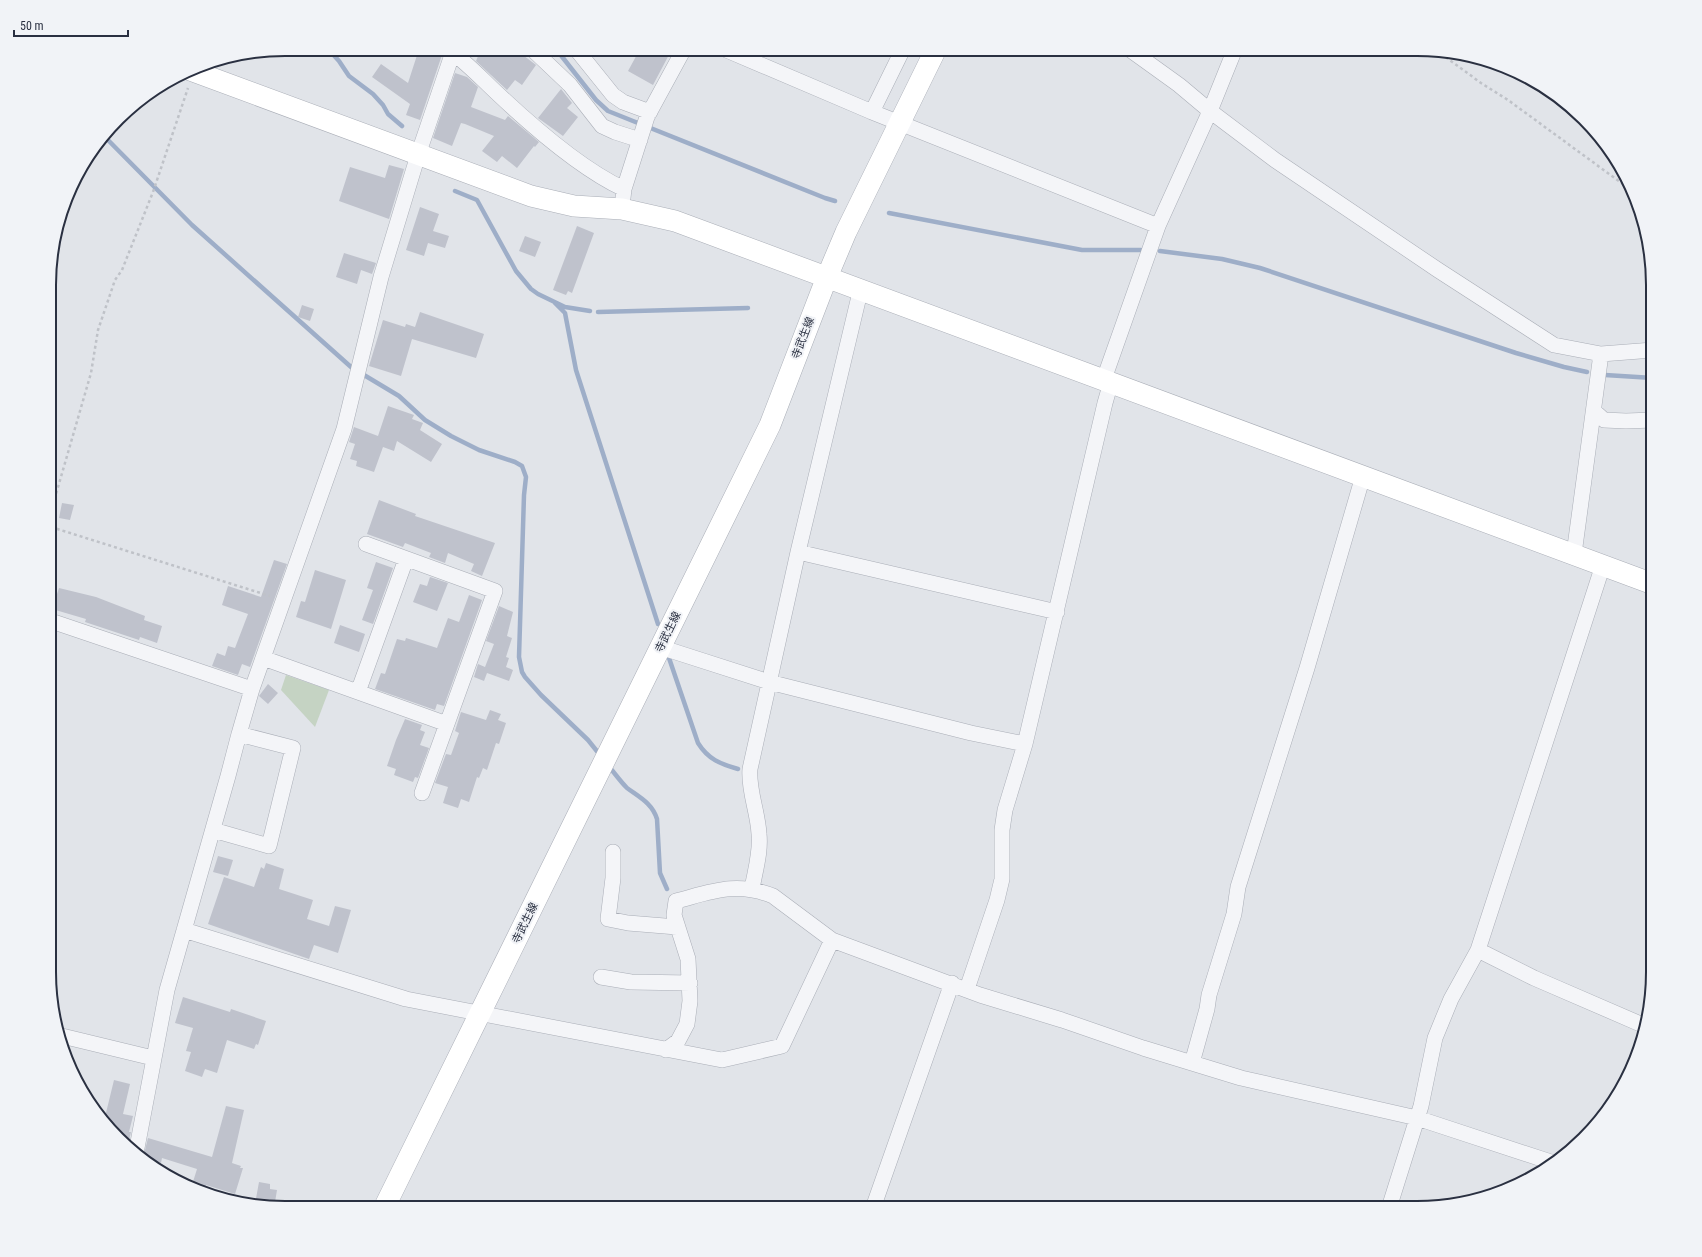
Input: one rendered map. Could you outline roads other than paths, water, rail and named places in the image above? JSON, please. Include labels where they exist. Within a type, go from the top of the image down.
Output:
[{"type":"street","points":[[137,1147],[166,990],[239,734],[252,689],[344,429],[380,277],[418,155],[451,56]]},
{"type":"street","points":[[459,56],[507,103],[564,150],[597,175],[624,189]]},
{"type":"street","points":[[539,56],[570,85],[602,126],[615,132],[640,138]]},
{"type":"street","points":[[582,56],[614,95],[623,102],[649,114]]},
{"type":"street","points":[[622,209],[624,189],[649,114],[680,56]]},
{"type":"street","points":[[740,56],[872,112],[1158,226]]},
{"type":"street","points":[[872,112],[900,56]]},
{"type":"street","name":"寺武生線","points":[[387,1201],[770,425],[846,232],[932,56]]},
{"type":"street","points":[[1139,56],[1179,85],[1210,111],[1275,160],[1438,270],[1554,345],[1601,354],[1646,350]]},
{"type":"street","points":[[967,989],[997,900],[1002,879],[1002,830],[1005,810],[1025,744],[1057,612],[1105,402],[1107,381],[1158,226],[1210,111],[1232,56]]},
{"type":"street","points":[[190,77],[418,155],[530,196],[574,206],[622,209],[675,221],[861,288],[1646,582]]},
{"type":"street","points":[[752,889],[760,836],[758,816],[749,775],[798,552],[861,288]]},
{"type":"street","points":[[1574,554],[1601,354]]},
{"type":"street","points":[[1594,411],[1604,420],[1646,420]]},
{"type":"street","points":[[1192,1063],[1209,995],[1234,914],[1238,887],[1307,668],[1363,476]]},
{"type":"street","points":[[366,544],[495,591],[422,793]]},
{"type":"street","points":[[798,552],[1057,612]]},
{"type":"street","points":[[358,692],[406,559]]},
{"type":"street","points":[[1391,1201],[1417,1118],[1435,1038],[1451,999],[1478,950],[1603,565]]},
{"type":"street","points":[[56,624],[252,689]]},
{"type":"street","points":[[660,647],[769,682],[1025,744]]},
{"type":"street","points":[[263,658],[447,724]]},
{"type":"street","points":[[212,830],[269,846],[293,748],[239,734]]},
{"type":"street","points":[[613,852],[613,878],[608,919],[633,924],[677,927]]},
{"type":"street","points":[[666,1050],[678,1041],[687,1024],[690,983],[688,959],[674,915],[676,902],[725,889],[740,887],[768,894],[785,903],[832,940],[952,983],[980,995],[1062,1020],[1108,1037],[1241,1078],[1417,1118],[1546,1160]]},
{"type":"street","points":[[184,930],[406,1000],[722,1060],[782,1046],[832,940]]},
{"type":"street","points":[[1478,950],[1534,978],[1640,1024]]},
{"type":"street","points":[[601,977],[631,982],[690,983]]},
{"type":"street","points":[[875,1201],[952,983]]},
{"type":"street","points":[[66,1037],[153,1058]]},
{"type":"waterway","points":[[334,56],[349,76],[373,94],[383,105],[388,114],[402,126]]},
{"type":"waterway","points":[[561,56],[596,100],[608,111],[835,201]]},
{"type":"waterway","points":[[108,140],[192,225],[351,367]]},
{"type":"waterway","points":[[455,191],[477,200],[516,271],[531,289],[565,307],[590,311]]},
{"type":"waterway","points":[[889,213],[1082,250],[1141,250]]},
{"type":"waterway","points":[[1160,251],[1222,259],[1260,268],[1516,353],[1587,372]]},
{"type":"waterway","points":[[555,303],[565,313],[576,370],[658,624]]},
{"type":"waterway","points":[[598,312],[748,308]]},
{"type":"waterway","points":[[364,375],[399,396],[425,420],[451,436],[479,450],[515,462],[522,466],[526,477],[524,495],[519,657],[522,672],[541,695],[588,740],[600,755]]},
{"type":"waterway","points":[[1605,375],[1646,378]]},
{"type":"waterway","points":[[669,658],[698,743],[710,757],[738,769]]},
{"type":"waterway","points":[[611,769],[627,788],[645,801],[655,813],[657,819],[660,873],[667,889]]}]
